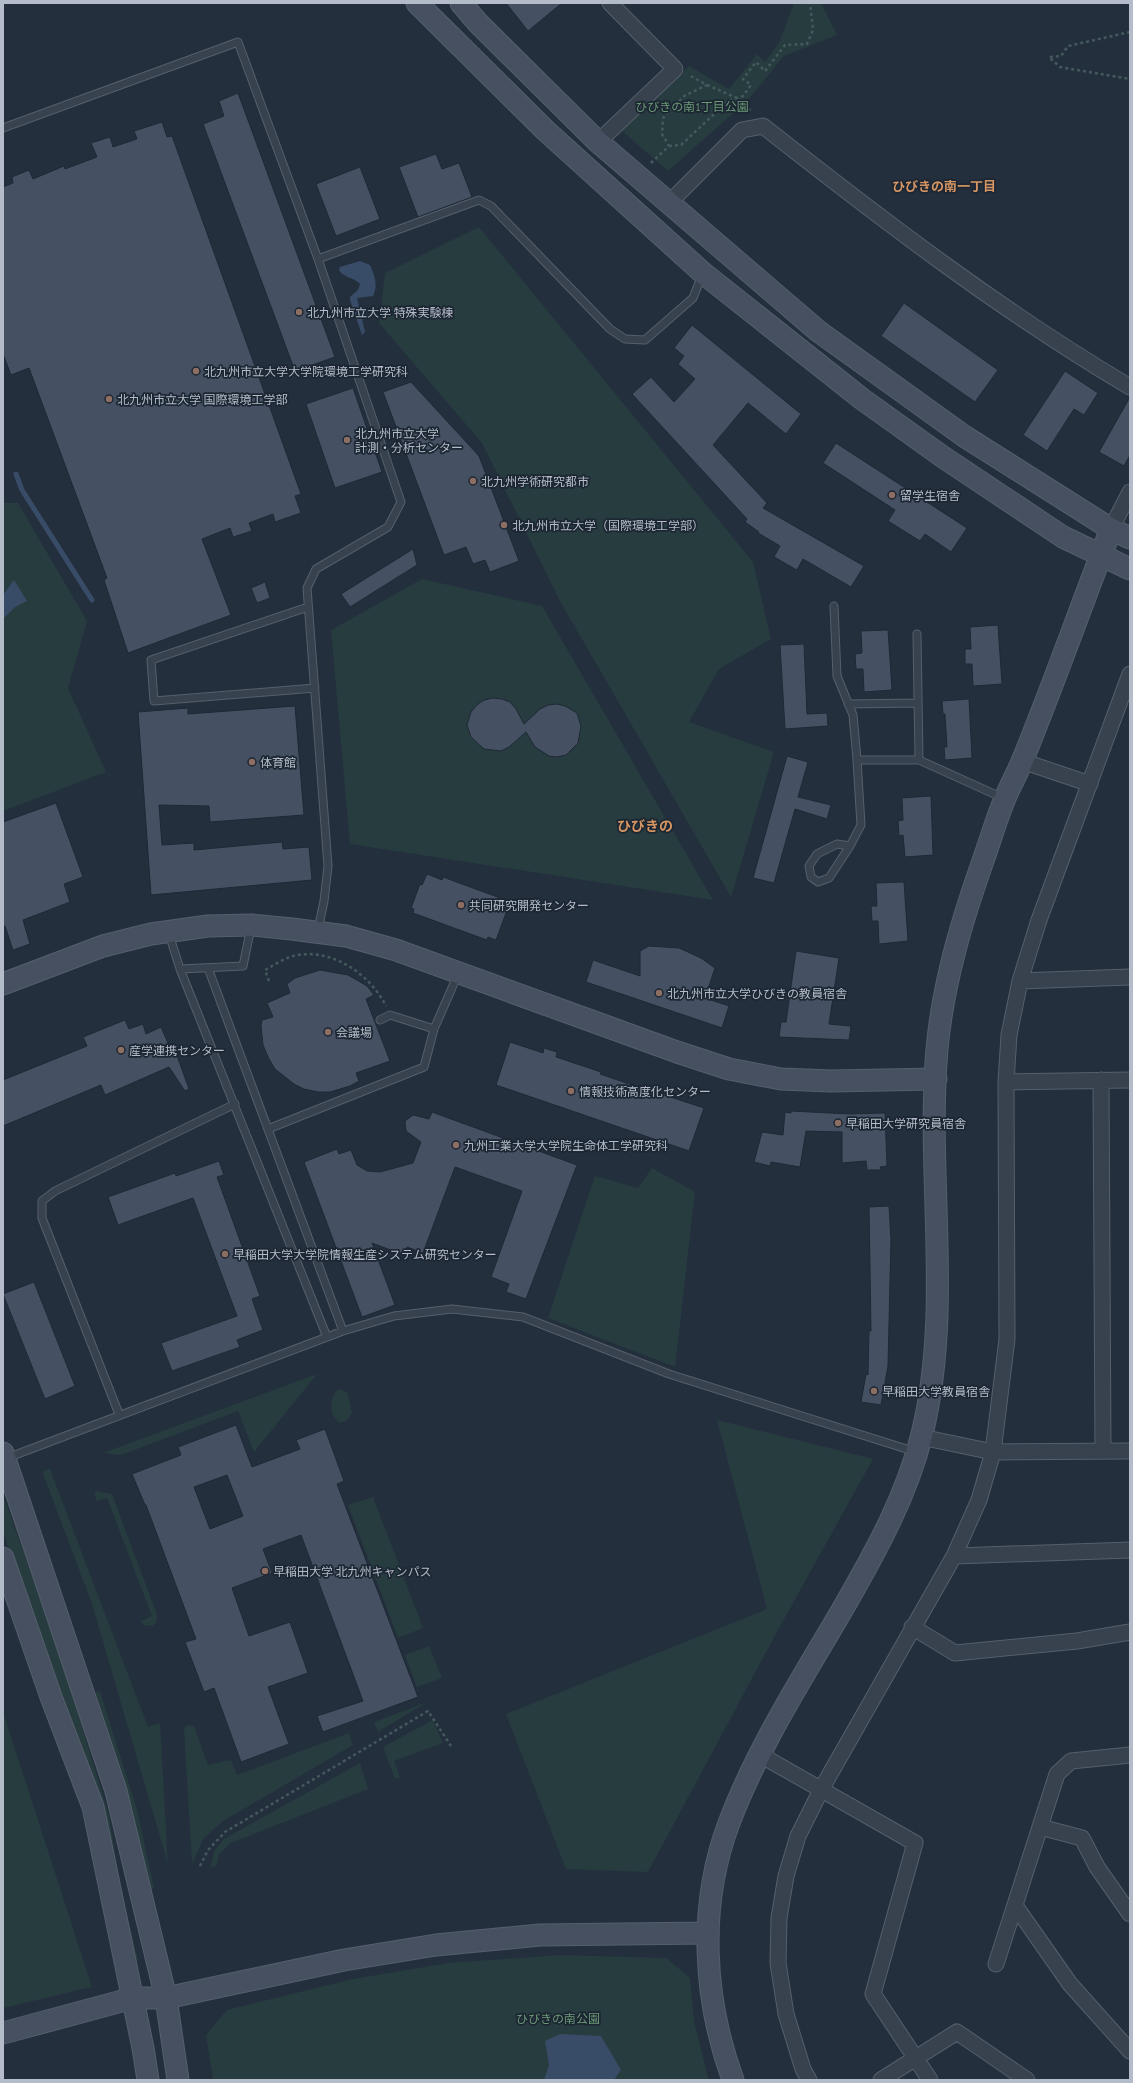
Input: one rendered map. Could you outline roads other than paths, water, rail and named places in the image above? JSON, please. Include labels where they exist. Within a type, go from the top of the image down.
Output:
[{"type":"street","points":[[417,3],[545,130],[703,273],[862,399],[943,457],[1063,537],[1130,569]]},
{"type":"street","points":[[462,3],[478,23],[598,142],[818,331],[964,436],[1121,533]]},
{"type":"street","points":[[598,142],[675,69],[610,3]]},
{"type":"street","points":[[669,203],[742,130],[763,126],[870,210],[992,299],[1077,356],[1130,387]]},
{"type":"street","points":[[733,2080],[715,2016],[709,1974],[707,1933],[718,1859],[728,1826],[742,1792],[876,1550],[899,1501],[919,1445],[932,1384],[937,1335],[936,1079],[937,1049],[946,988],[962,921],[1005,799],[1022,761],[1101,555],[1121,533],[1130,492]]},
{"type":"street","points":[[809,2080],[803,2069],[786,2014],[778,1963],[779,1918],[786,1876],[798,1836],[822,1788],[912,1627],[954,1556],[978,1500],[993,1452],[1007,1338],[1006,1082],[1009,1035],[1020,981],[1039,920],[1130,674]]},
{"type":"street","points":[[1022,761],[1090,784]]},
{"type":"street","points":[[3,984],[102,946],[151,934],[208,926],[252,926],[317,932],[346,936],[396,950],[458,974],[729,1069],[781,1079],[831,1081],[936,1079]]},
{"type":"street","points":[[1020,981],[1130,977]]},
{"type":"street","points":[[1101,1080],[1103,1451]]},
{"type":"street","points":[[1006,1082],[1130,1080]]},
{"type":"street","points":[[919,1445],[993,1452],[1130,1451]]},
{"type":"street","points":[[4,1456],[116,1791],[166,1998],[178,2080]]},
{"type":"street","points":[[954,1556],[1130,1550]]},
{"type":"street","points":[[3,1558],[51,1697],[93,1806],[133,1998],[148,2080]]},
{"type":"street","points":[[912,1627],[955,1652],[1077,1641],[1130,1632]]},
{"type":"street","points":[[762,1754],[771,1761],[822,1788],[915,1842],[873,1994],[930,2080]]},
{"type":"street","points":[[996,1964],[1016,1907],[1057,1774],[1071,1761],[1130,1755]]},
{"type":"street","points":[[1040,1827],[1082,1838],[1097,1868],[1130,1914]]},
{"type":"street","points":[[1016,1907],[1070,1984],[1130,2051]]},
{"type":"street","points":[[3,2033],[133,1998],[166,1998],[344,1960],[436,1945],[540,1935],[707,1933]]},
{"type":"street","points":[[881,2080],[957,2032],[1027,2080]]},
{"type":"lane","points":[[3,128],[238,42],[318,259],[401,502],[388,527],[316,569],[307,588],[328,866],[324,902],[317,932]]},
{"type":"lane","points":[[318,259],[479,200],[491,206],[610,329],[625,339],[645,340],[693,298],[703,273]]},
{"type":"lane","points":[[834,606],[837,676],[853,715],[860,825],[850,846],[829,878],[818,882],[811,877],[809,866],[817,854],[837,844],[850,846]]},
{"type":"lane","points":[[308,607],[151,660],[154,701],[315,688]]},
{"type":"lane","points":[[917,634],[918,760]]},
{"type":"lane","points":[[848,704],[918,703]]},
{"type":"lane","points":[[857,760],[918,760],[1005,799]]},
{"type":"lane","points":[[180,969],[243,966],[252,926]]},
{"type":"lane","points":[[168,932],[180,969],[327,1338]]},
{"type":"lane","points":[[208,968],[343,1331]]},
{"type":"lane","points":[[268,1129],[424,1067],[434,1029],[458,974]]},
{"type":"lane","points":[[380,1020],[390,1015],[434,1029]]},
{"type":"lane","points":[[119,1414],[42,1218],[42,1201],[55,1192],[235,1104]]},
{"type":"lane","points":[[4,1456],[343,1331],[394,1316],[452,1309],[523,1317],[669,1374],[919,1445]]},
{"type":"water","points":[[360,261],[370,265],[376,284],[373,296],[357,298],[365,332],[362,335],[350,300],[350,297],[358,290],[360,284],[343,275],[339,270],[340,267]]},
{"type":"water","points":[[14,580],[27,601],[15,607],[3,619],[3,595]]},
{"type":"water","points":[[560,2034],[601,2036],[621,2070],[614,2080],[544,2080],[549,2065],[545,2041]]},
{"type":"waterway","points":[[16,474],[22,490],[92,600]]},
{"type":"place","name":"北九州市立大学 特殊実験棟","points":[[299,312]]},
{"type":"place","name":"北九州市立大学大学院環境工学研究科","points":[[196,371]]},
{"type":"place","name":"北九州市立大学 国際環境工学部","points":[[109,399]]},
{"type":"place","name":"北九州市立大学 計測・分析センター","points":[[347,440]]},
{"type":"place","name":"北九州学術研究都市","points":[[473,481]]},
{"type":"place","name":"留学生宿舎","points":[[892,495]]},
{"type":"place","name":"北九州市立大学（国際環境工学部）","points":[[504,525]]},
{"type":"place","name":"体育館","points":[[252,762]]},
{"type":"place","name":"共同研究開発センター","points":[[461,905]]},
{"type":"place","name":"北九州市立大学ひびきの教員宿舎","points":[[659,993]]},
{"type":"place","name":"会議場","points":[[328,1032]]},
{"type":"place","name":"産学連携センター","points":[[121,1050]]},
{"type":"place","name":"情報技術高度化センター","points":[[571,1091]]},
{"type":"place","name":"早稲田大学研究員宿舎","points":[[838,1123]]},
{"type":"place","name":"九州工業大学大学院生命体工学研究科","points":[[456,1145]]},
{"type":"place","name":"早稲田大学大学院情報生産システム研究センター","points":[[225,1254]]},
{"type":"place","name":"早稲田大学教員宿舎","points":[[874,1391]]},
{"type":"place","name":"早稲田大学 北九州キャンパス","points":[[265,1571]]},
{"type":"district","name":"ひびきの南一丁目","points":[[944,186]]},
{"type":"district","name":"ひびきの","points":[[645,826]]},
{"type":"park label","name":"ひびきの南1丁目公園","points":[[692,106]]},
{"type":"park label","name":"ひびきの南公園","points":[[558,2018]]}]
